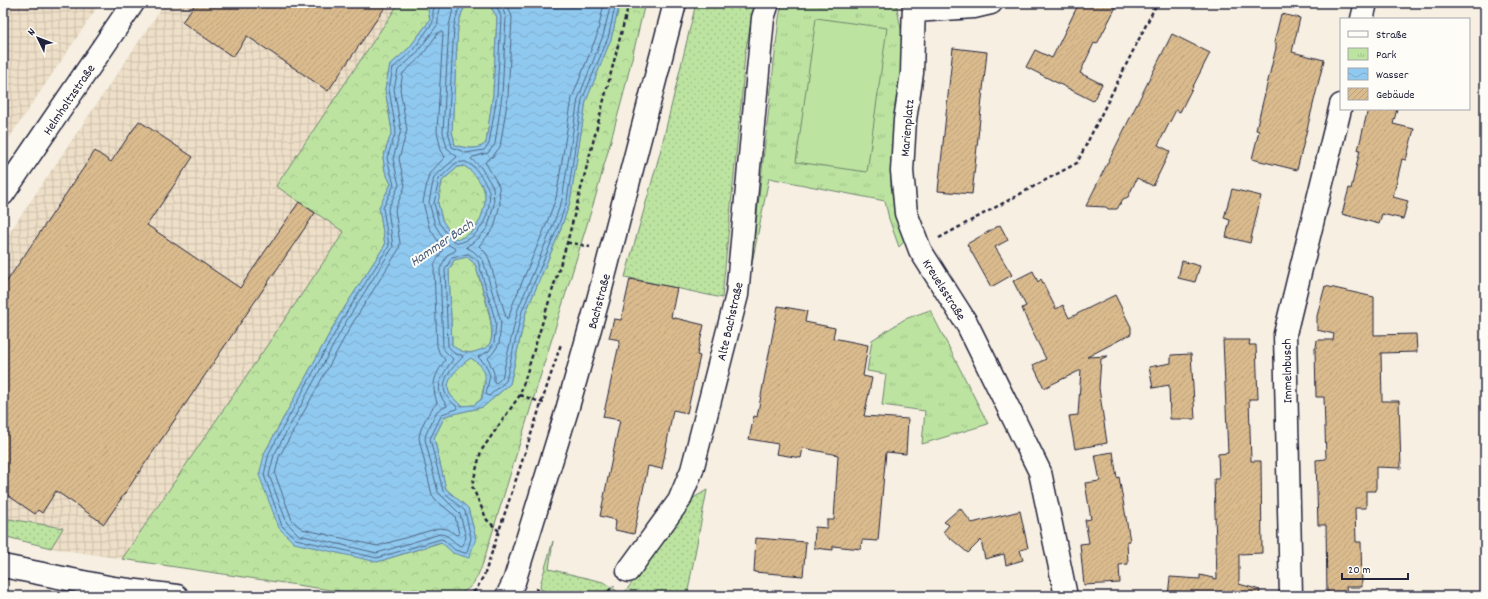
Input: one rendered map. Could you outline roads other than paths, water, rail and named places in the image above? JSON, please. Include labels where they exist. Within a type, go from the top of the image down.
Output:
[{"type":"street","name":"Helmholtzstraße","points":[[3,194],[133,3]]},
{"type":"street","name":"Bachstraße","points":[[508,596],[514,582],[565,418],[598,300],[675,3]]},
{"type":"street","name":"Alte Bachstraße","points":[[628,571],[679,501],[692,470],[737,295],[763,18],[768,3]]},
{"type":"street","points":[[915,7],[974,7],[992,3]]},
{"type":"street","points":[[1362,18],[1366,3]]},
{"type":"street","name":"Marienplatz","points":[[915,7],[912,72],[905,120],[902,171],[906,212],[920,250]]},
{"type":"street","name":"Immelnbusch","points":[[1291,596],[1285,334],[1340,109]]},
{"type":"street","name":"Kreuelsstraße","points":[[920,250],[966,324],[1040,472],[1066,596]]},
{"type":"street","points":[[3,566],[113,588],[177,596]]},
{"type":"water","name":"Hammer Bach","points":[[433,3],[471,3],[467,4],[462,12],[458,26],[452,131],[455,145],[475,148],[483,146],[486,143],[493,94],[497,17],[489,4],[483,3],[620,3],[611,39],[586,101],[570,202],[560,231],[526,312],[510,384],[483,407],[445,416],[434,438],[446,489],[468,508],[476,538],[469,558],[453,553],[441,542],[377,562],[294,543],[279,528],[259,475],[265,452],[339,316],[385,245],[379,207],[391,184],[385,171],[383,158],[392,131],[385,89],[390,65],[409,48],[430,20],[428,10]],"holes":[[[464,166],[476,176],[484,190],[485,200],[479,223],[473,231],[459,239],[454,238],[442,220],[438,203],[442,181],[458,167]],[[467,257],[475,264],[490,316],[492,327],[490,343],[485,348],[471,353],[464,352],[452,345],[449,270],[454,260]],[[471,358],[482,367],[485,381],[482,399],[474,405],[461,406],[450,394],[448,384],[454,373]]]}]
